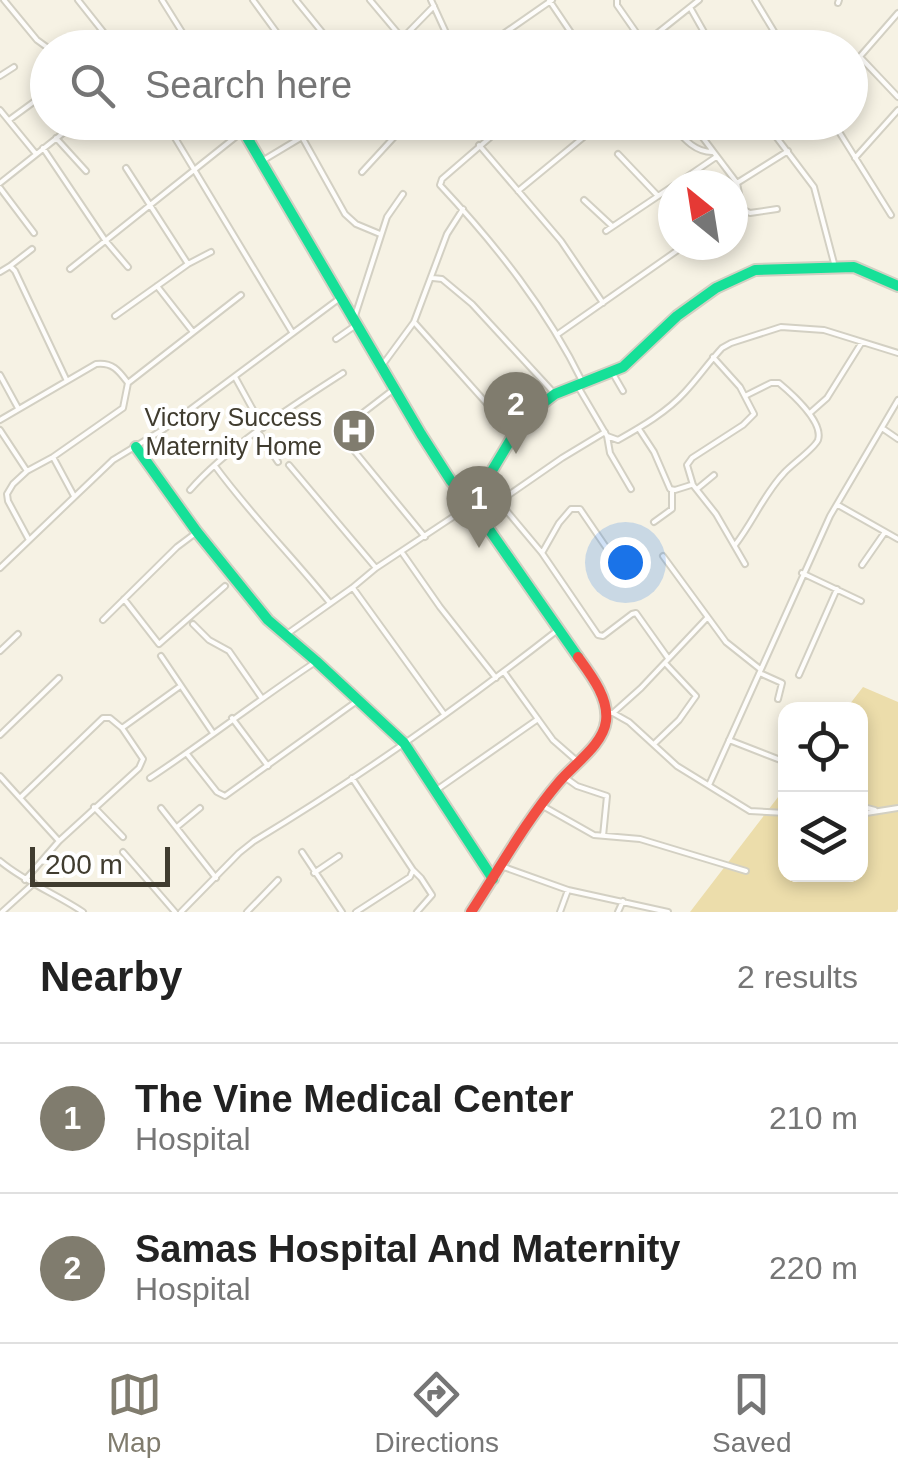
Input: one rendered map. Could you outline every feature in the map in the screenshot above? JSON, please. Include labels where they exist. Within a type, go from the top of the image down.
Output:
[{"type":"street","points":[[4,0],[30,32]]},
{"type":"street","points":[[78,0],[102,30]]},
{"type":"street","points":[[162,0],[181,30]]},
{"type":"street","points":[[253,0],[275,30]]},
{"type":"street","points":[[296,0],[320,30]]},
{"type":"street","points":[[370,0],[395,30]]},
{"type":"street","points":[[509,30],[550,0],[570,30]]},
{"type":"street","points":[[616,0],[634,30]]},
{"type":"street","points":[[665,30],[700,0]]},
{"type":"street","points":[[755,0],[773,30]]},
{"type":"street","points":[[409,30],[433,3],[444,30]]},
{"type":"street","points":[[691,8],[703,30]]},
{"type":"street","points":[[868,49],[898,12]]},
{"type":"street","points":[[868,65],[898,97]]},
{"type":"street","points":[[0,76],[14,67]]},
{"type":"street","points":[[8,120],[30,105]]},
{"type":"street","points":[[0,110],[36,154]]},
{"type":"street","points":[[855,158],[898,110]]},
{"type":"street","points":[[34,233],[0,186],[53,140]]},
{"type":"street","points":[[58,140],[86,171]]},
{"type":"street","points":[[177,140],[292,332]]},
{"type":"street","points":[[70,270],[226,140]]},
{"type":"street","points":[[247,140],[380,368],[451,480],[595,682],[610,713],[638,729],[678,766],[750,811],[778,813]]},
{"type":"street","points":[[260,162],[297,140]]},
{"type":"street","points":[[304,140],[346,214],[356,224],[380,234]]},
{"type":"street","points":[[362,172],[391,140]]},
{"type":"street","points":[[486,140],[440,185],[523,283],[558,334],[606,434],[616,466],[631,490]]},
{"type":"street","points":[[518,191],[580,140]]},
{"type":"street","points":[[687,140],[701,152],[714,155]]},
{"type":"street","points":[[704,140],[727,170]]},
{"type":"street","points":[[779,140],[814,188],[835,267]]},
{"type":"street","points":[[844,140],[891,215]]},
{"type":"street","points":[[480,145],[561,241],[604,303]]},
{"type":"street","points":[[43,148],[105,240],[128,267]]},
{"type":"street","points":[[748,176],[788,151]]},
{"type":"street","points":[[606,231],[658,196],[618,154]]},
{"type":"street","points":[[695,170],[714,155]]},
{"type":"street","points":[[126,168],[188,264]]},
{"type":"street","points":[[336,339],[355,323],[380,234],[403,194]]},
{"type":"street","points":[[584,200],[612,226]]},
{"type":"street","points":[[380,368],[414,322],[447,234],[463,209]]},
{"type":"street","points":[[748,212],[777,210]]},
{"type":"street","points":[[0,272],[32,249]]},
{"type":"street","points":[[115,316],[211,252]]},
{"type":"street","points":[[558,334],[660,260]]},
{"type":"street","points":[[10,266],[67,382]]},
{"type":"street","points":[[287,634],[471,503],[533,411],[555,394],[630,361],[691,304],[723,284],[755,270],[835,267],[864,270],[898,286]]},
{"type":"street","points":[[429,282],[437,277],[442,279],[472,304],[555,394]]},
{"type":"street","points":[[157,286],[193,332]]},
{"type":"street","points":[[30,540],[8,501],[13,484],[123,408],[128,383],[241,295]]},
{"type":"street","points":[[0,568],[113,460],[340,298]]},
{"type":"street","points":[[414,322],[514,434]]},
{"type":"street","points":[[606,434],[618,440],[639,429],[680,397],[713,357],[731,343],[782,326],[824,330],[898,354]]},
{"type":"street","points":[[810,414],[827,398],[862,342]]},
{"type":"street","points":[[713,357],[734,379],[754,414],[688,462],[688,473],[745,564]]},
{"type":"street","points":[[0,420],[96,364],[118,370],[128,383]]},
{"type":"street","points":[[612,372],[623,391]]},
{"type":"street","points":[[190,490],[260,430],[343,373]]},
{"type":"street","points":[[0,375],[18,408]]},
{"type":"street","points":[[234,377],[278,462]]},
{"type":"street","points":[[734,545],[750,526],[772,486],[817,442],[819,434],[810,414],[779,383],[745,396]]},
{"type":"street","points":[[394,389],[341,432],[425,537]]},
{"type":"street","points":[[709,785],[802,573],[898,400]]},
{"type":"street","points":[[882,428],[898,439]]},
{"type":"street","points":[[639,429],[672,490],[672,509],[654,522]]},
{"type":"street","points":[[0,430],[27,471]]},
{"type":"street","points":[[498,502],[562,458],[606,434]]},
{"type":"street","points":[[136,447],[197,532],[268,620],[404,743],[493,880]]},
{"type":"street","points":[[54,457],[74,496]]},
{"type":"street","points":[[290,465],[376,568]]},
{"type":"street","points":[[214,466],[237,498],[330,602]]},
{"type":"street","points":[[672,490],[695,487],[714,475]]},
{"type":"street","points":[[484,484],[542,553],[598,635],[603,636],[636,613],[666,660],[696,696],[679,720],[654,744]]},
{"type":"street","points":[[838,505],[898,539]]},
{"type":"street","points":[[542,553],[565,515],[580,509],[625,576]]},
{"type":"street","points":[[103,620],[197,532]]},
{"type":"street","points":[[862,565],[885,532]]},
{"type":"street","points":[[402,552],[440,608],[496,678]]},
{"type":"street","points":[[663,556],[734,651],[783,684],[778,699]]},
{"type":"street","points":[[802,573],[861,601]]},
{"type":"street","points":[[124,598],[159,644],[225,586]]},
{"type":"street","points":[[352,588],[444,714]]},
{"type":"street","points":[[799,675],[836,589]]},
{"type":"street","points":[[471,912],[563,776],[598,740],[610,713],[631,698],[707,618]]},
{"type":"street","points":[[193,624],[209,640],[229,651],[261,698]]},
{"type":"street","points":[[123,852],[178,912],[254,841],[404,743],[559,629]]},
{"type":"street","points":[[0,651],[18,634]]},
{"type":"street","points":[[162,656],[213,733]]},
{"type":"street","points":[[150,778],[316,661]]},
{"type":"street","points":[[504,672],[553,740],[577,761]]},
{"type":"street","points":[[0,735],[59,678]]},
{"type":"street","points":[[122,728],[180,686]]},
{"type":"street","points":[[187,754],[222,796],[357,701]]},
{"type":"street","points":[[21,797],[103,718],[110,718],[122,728],[142,757],[143,763],[94,807],[25,880]]},
{"type":"street","points":[[232,718],[268,766]]},
{"type":"street","points":[[435,791],[538,719]]},
{"type":"street","points":[[729,740],[778,759]]},
{"type":"street","points":[[0,776],[60,841]]},
{"type":"street","points":[[563,776],[577,786],[607,796],[604,836]]},
{"type":"street","points":[[352,778],[432,895],[417,912]]},
{"type":"street","points":[[541,806],[594,835],[640,838],[746,871]]},
{"type":"street","points":[[94,807],[122,837]]},
{"type":"street","points":[[162,808],[216,878]]},
{"type":"street","points":[[178,827],[200,808]]},
{"type":"street","points":[[868,808],[875,810]]},
{"type":"street","points":[[868,812],[898,808]]},
{"type":"street","points":[[302,852],[342,912]]},
{"type":"street","points":[[314,873],[339,856]]},
{"type":"street","points":[[0,861],[25,880],[83,912]]},
{"type":"street","points":[[501,866],[568,890],[668,912]]},
{"type":"street","points":[[356,912],[410,876],[412,870]]},
{"type":"street","points":[[250,911],[278,880]]},
{"type":"street","points":[[2,912],[34,883]]},
{"type":"street","points":[[560,912],[568,890]]},
{"type":"street","points":[[618,912],[624,901]]},
{"type":"shaded area","points":[[863,687],[898,702],[896,912],[690,912],[778,797],[778,882],[868,882],[868,702],[851,702]]},
{"type":"traffic: fast","points":[[249,140],[421,434],[578,657]]},
{"type":"traffic: fast","points":[[471,501],[514,434],[538,407],[555,394],[623,367],[677,316],[716,288],[755,270],[854,267],[898,286]]},
{"type":"traffic: fast","points":[[136,447],[197,532],[268,620],[404,743],[493,879]]},
{"type":"traffic: jam","points":[[471,912],[535,813],[604,730],[606,712],[602,695],[578,657]]},
{"type":"place","name":"Victory Success Maternity Home","points":[[354,431]]},
{"type":"place","name":"Samas Hospital And Maternity","points":[[516,454]]},
{"type":"place","name":"The Vine Medical Center","points":[[479,548]]}]
